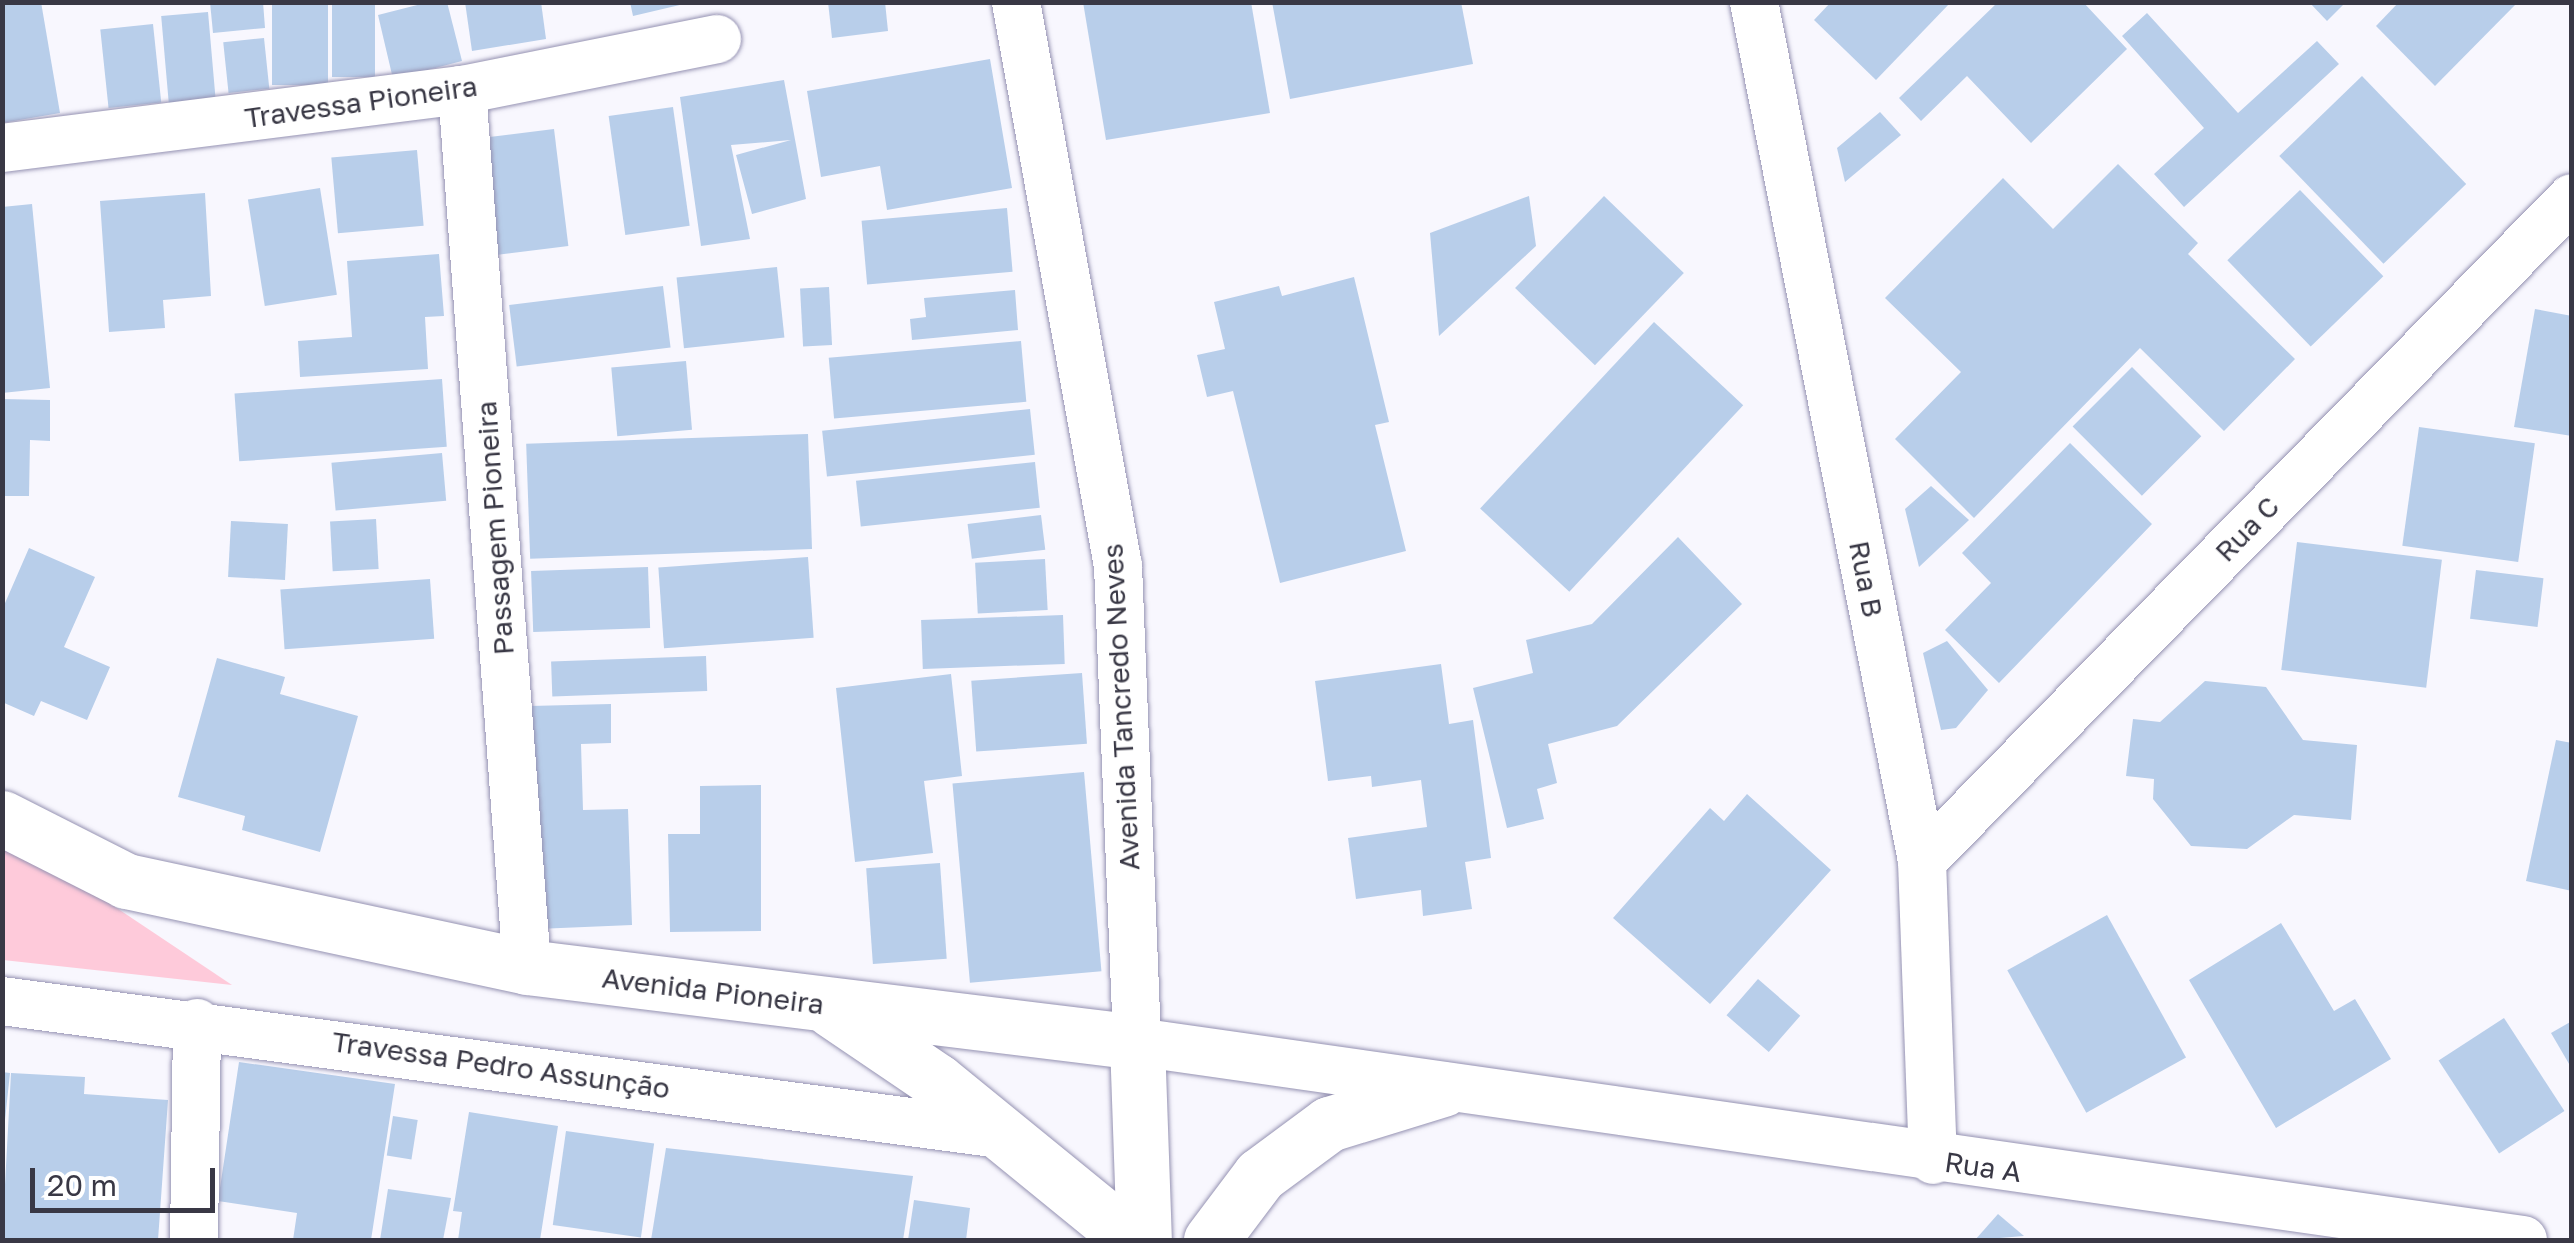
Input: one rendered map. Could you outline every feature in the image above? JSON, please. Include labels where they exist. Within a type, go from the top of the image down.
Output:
[{"type":"street","name":"Avenida Tancredo Neves","points":[[1016,2],[1118,566],[1144,1240]]},
{"type":"street","name":"Rua B","points":[[1754,2],[1922,861],[1933,1160]]},
{"type":"street","name":"Travessa Pioneira","points":[[2,148],[462,90],[716,39]]},
{"type":"street","name":"Passagem Pioneira","points":[[462,90],[527,967]]},
{"type":"street","name":"Rua C","points":[[1922,861],[2572,198]]},
{"type":"street","name":"Avenida Pioneira","points":[[2,818],[126,881],[527,967],[1137,1042],[1443,1089]]},
{"type":"street","name":"Travessa Pedro Assunção","points":[[2,1001],[198,1024],[1000,1134]]},
{"type":"street","points":[[825,1006],[1000,1134],[1132,1240]]},
{"type":"street","points":[[194,1240],[198,1024]]},
{"type":"street","name":"Rua A","points":[[1443,1089],[2523,1240]]},
{"type":"street","points":[[1211,1240],[1260,1175],[1329,1124],[1443,1089]]},
{"type":"shaded area","points":[[3,832],[232,985],[3,960]]},
{"type":"building","points":[[2,2],[41,2],[60,113],[2,123]]},
{"type":"building","points":[[210,2],[263,2],[265,28],[213,33]]},
{"type":"building","points":[[272,2],[328,2],[328,85],[272,85]]},
{"type":"building","points":[[332,2],[375,2],[375,77],[332,77]]},
{"type":"building","points":[[429,2],[447,2],[462,61],[393,79],[378,15]]},
{"type":"building","points":[[465,2],[541,2],[546,39],[472,51]]},
{"type":"building","points":[[630,2],[684,2],[684,4],[633,16]]},
{"type":"building","points":[[828,2],[885,2],[888,31],[832,38]]},
{"type":"building","points":[[1083,2],[1251,2],[1270,113],[1106,140]]},
{"type":"building","points":[[1272,2],[1461,2],[1473,64],[1290,99]]},
{"type":"building","points":[[1831,2],[1951,2],[1876,80],[1814,20]]},
{"type":"building","points":[[1998,2],[2083,2],[2127,49],[2031,143],[1967,76],[1921,121],[1899,98]]},
{"type":"building","points":[[2309,2],[2346,2],[2327,21]]},
{"type":"building","points":[[2399,2],[2518,2],[2435,86],[2376,26]]},
{"type":"building","points":[[208,12],[216,106],[169,110],[161,16]]},
{"type":"building","points":[[2147,13],[2238,113],[2317,41],[2339,64],[2184,207],[2154,174],[2204,128],[2122,36]]},
{"type":"building","points":[[153,24],[161,103],[109,108],[100,30]]},
{"type":"building","points":[[264,38],[269,89],[229,93],[223,42]]},
{"type":"building","points":[[990,59],[1012,188],[887,210],[880,166],[821,177],[807,91]]},
{"type":"building","points":[[2362,76],[2466,184],[2383,264],[2279,156]]},
{"type":"building","points":[[784,80],[806,199],[752,214],[736,155],[791,140],[731,145],[750,239],[701,246],[680,97]]},
{"type":"building","points":[[673,107],[690,226],[625,235],[609,116]]},
{"type":"building","points":[[1880,112],[1901,135],[1845,182],[1837,148]]},
{"type":"building","points":[[554,129],[568,246],[496,255],[482,138]]},
{"type":"building","points":[[417,150],[424,226],[338,233],[331,157]]},
{"type":"building","points":[[2118,164],[2198,243],[2188,254],[2295,359],[2224,431],[2140,348],[1974,518],[1895,439],[1961,372],[1885,298],[2003,178],[2053,229]]},
{"type":"building","points":[[320,188],[337,295],[265,306],[248,199]]},
{"type":"building","points":[[2300,190],[2383,276],[2311,346],[2227,260]]},
{"type":"building","points":[[205,193],[211,296],[163,300],[165,328],[109,332],[100,201]]},
{"type":"building","points":[[1529,196],[1536,246],[1439,336],[1430,233]]},
{"type":"building","points":[[1604,196],[1684,273],[1595,365],[1515,288]]},
{"type":"building","points":[[32,204],[50,388],[2,393],[2,207]]},
{"type":"building","points":[[1007,208],[1013,272],[867,284],[862,221]]},
{"type":"building","points":[[439,254],[444,316],[425,317],[428,369],[300,377],[298,341],[352,337],[347,261]]},
{"type":"building","points":[[777,267],[784,338],[684,348],[677,278]]},
{"type":"building","points":[[1354,277],[1389,422],[1375,425],[1406,551],[1280,583],[1233,391],[1207,397],[1197,355],[1225,349],[1214,302],[1279,286],[1282,296]]},
{"type":"building","points":[[663,286],[671,348],[517,366],[509,305]]},
{"type":"building","points":[[829,287],[832,345],[803,346],[800,289]]},
{"type":"building","points":[[1015,290],[1018,330],[912,340],[910,319],[926,317],[924,298]]},
{"type":"building","points":[[2535,309],[2572,316],[2572,436],[2514,427]]},
{"type":"building","points":[[1654,322],[1743,405],[1569,592],[1480,508]]},
{"type":"building","points":[[1021,341],[1026,402],[834,419],[829,358]]},
{"type":"building","points":[[686,361],[692,430],[617,436],[611,368]]},
{"type":"building","points":[[2132,367],[2201,436],[2142,496],[2073,426]]},
{"type":"building","points":[[442,379],[447,447],[239,461],[235,394]]},
{"type":"building","points":[[2,399],[50,400],[50,441],[30,440],[29,496],[2,496]]},
{"type":"building","points":[[1030,409],[1035,455],[827,477],[822,431]]},
{"type":"building","points":[[2419,427],[2535,443],[2518,562],[2402,546]]},
{"type":"building","points":[[808,434],[812,549],[530,559],[526,444]]},
{"type":"building","points":[[2070,443],[2152,524],[1999,683],[1945,630],[1991,583],[1962,553]]},
{"type":"building","points":[[442,453],[446,501],[336,510],[331,463]]},
{"type":"building","points":[[1035,462],[1040,508],[861,527],[856,481]]},
{"type":"building","points":[[1931,486],[1969,520],[1919,567],[1905,509]]},
{"type":"building","points":[[1041,515],[1045,550],[972,559],[968,524]]},
{"type":"building","points":[[376,519],[379,569],[333,571],[330,521]]},
{"type":"building","points":[[231,521],[288,524],[285,580],[228,577]]},
{"type":"building","points":[[1678,537],[1742,604],[1617,726],[1548,744],[1557,783],[1537,789],[1544,819],[1507,828],[1473,688],[1533,673],[1526,640],[1592,624]]},
{"type":"building","points":[[2297,542],[2442,560],[2426,688],[2281,670]]},
{"type":"building","points":[[29,548],[95,577],[64,647],[110,667],[87,720],[41,701],[34,716],[2,702],[2,610]]},
{"type":"building","points":[[808,557],[814,638],[664,648],[658,567]]},
{"type":"building","points":[[1045,559],[1048,610],[978,614],[975,563]]},
{"type":"building","points":[[648,567],[650,628],[533,632],[531,571]]},
{"type":"building","points":[[2476,570],[2543,578],[2538,627],[2470,619]]},
{"type":"building","points":[[430,579],[434,639],[285,649],[280,589]]},
{"type":"building","points":[[1063,615],[1065,664],[923,669],[921,620]]},
{"type":"building","points":[[1947,641],[1988,690],[1956,728],[1941,730],[1923,653]]},
{"type":"building","points":[[706,656],[707,691],[552,696],[551,661]]},
{"type":"building","points":[[217,658],[285,677],[280,694],[358,716],[320,852],[242,830],[245,816],[178,797]]},
{"type":"building","points":[[1441,664],[1449,724],[1473,720],[1491,858],[1465,862],[1472,909],[1423,916],[1421,890],[1356,899],[1348,838],[1427,827],[1421,780],[1372,787],[1371,776],[1328,781],[1315,681]]},
{"type":"building","points":[[1082,673],[1087,744],[976,752],[971,681]]},
{"type":"building","points":[[951,674],[962,776],[924,781],[933,853],[855,862],[836,688]]},
{"type":"building","points":[[2205,681],[2266,687],[2303,740],[2357,745],[2351,820],[2294,815],[2247,849],[2191,846],[2153,799],[2154,779],[2126,776],[2133,719],[2160,722]]},
{"type":"building","points":[[611,704],[611,743],[581,744],[583,810],[628,809],[632,925],[537,929],[530,706]]},
{"type":"building","points":[[2556,740],[2572,743],[2572,891],[2526,881]]},
{"type":"building","points":[[1084,772],[1101,971],[970,983],[953,784]]},
{"type":"building","points":[[761,785],[761,931],[670,932],[668,834],[700,834],[700,786]]},
{"type":"building","points":[[1747,794],[1831,870],[1710,1004],[1613,918],[1710,808],[1724,821]]},
{"type":"building","points":[[940,863],[947,959],[873,964],[866,868]]},
{"type":"building","points":[[2107,915],[2186,1058],[2086,1113],[2007,970]]},
{"type":"building","points":[[2281,923],[2334,1011],[2355,999],[2391,1059],[2276,1128],[2189,980]]},
{"type":"building","points":[[1758,979],[1800,1016],[1769,1052],[1727,1015]]},
{"type":"building","points":[[2504,1018],[2564,1111],[2499,1154],[2439,1060]]},
{"type":"building","points":[[2572,1021],[2572,1069],[2551,1033]]},
{"type":"building","points":[[239,1062],[395,1084],[371,1240],[293,1240],[297,1213],[218,1201]]},
{"type":"building","points":[[2,1072],[10,1073],[5,1120],[2,1120]]},
{"type":"building","points":[[11,1073],[85,1077],[84,1094],[168,1100],[158,1240],[2,1240]]},
{"type":"building","points":[[469,1112],[558,1126],[540,1240],[458,1240],[462,1212],[453,1211]]},
{"type":"building","points":[[393,1116],[418,1120],[411,1159],[387,1156]]},
{"type":"building","points":[[566,1131],[654,1143],[641,1237],[553,1225]]},
{"type":"building","points":[[666,1148],[913,1176],[903,1240],[651,1240]]},
{"type":"building","points":[[388,1189],[451,1198],[443,1240],[380,1240]]},
{"type":"building","points":[[914,1200],[970,1208],[966,1240],[908,1240]]},
{"type":"building","points":[[1998,1214],[2024,1236],[1975,1240]]}]
